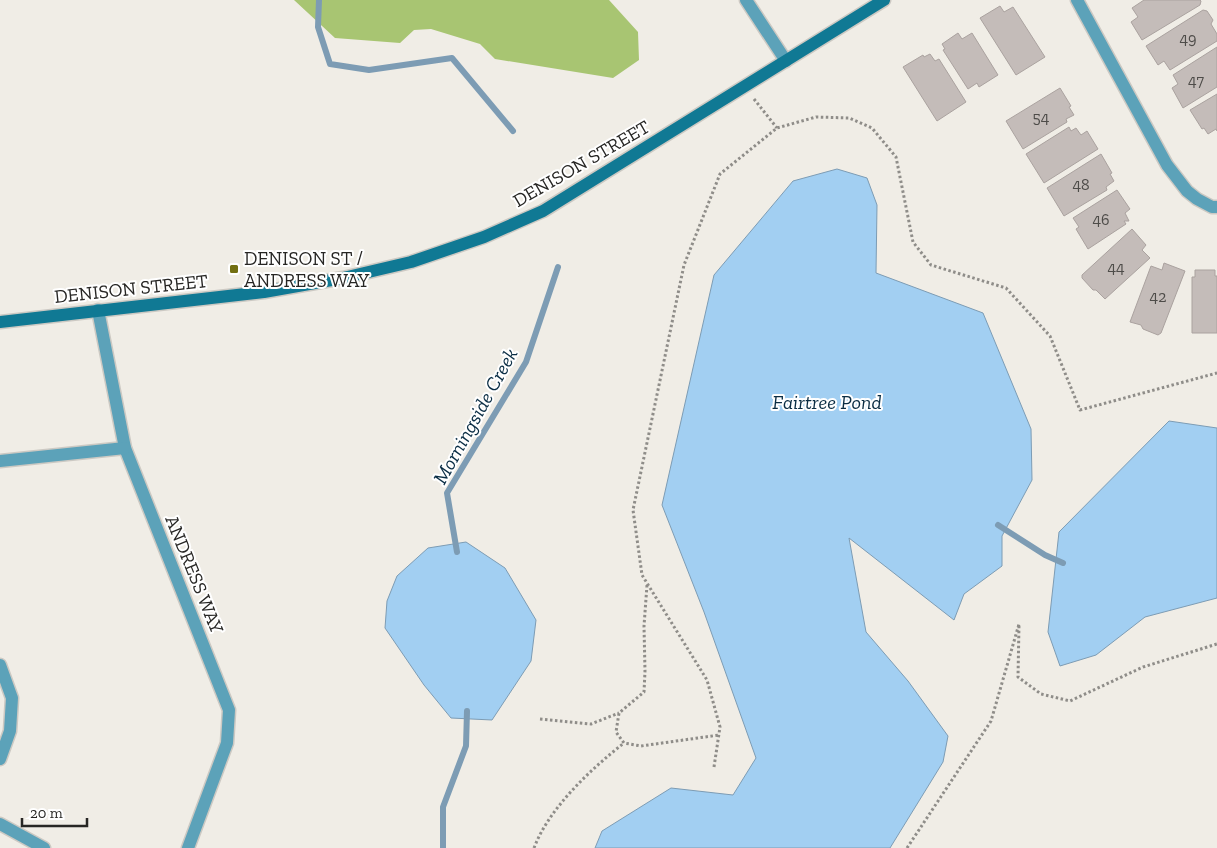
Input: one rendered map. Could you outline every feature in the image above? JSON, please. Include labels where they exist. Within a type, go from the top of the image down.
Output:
[{"type":"street","points":[[746,0],[786,61]]},
{"type":"street","name":"DENISON STREET","points":[[0,322],[264,292],[343,278],[412,262],[484,237],[543,211],[884,0]]},
{"type":"street","points":[[1077,0],[1167,165],[1187,191],[1212,207],[1217,207]]},
{"type":"street","name":"ANDRESS WAY","points":[[98,310],[125,448],[229,710],[226,743],[188,848]]},
{"type":"street","points":[[0,461],[125,448]]},
{"type":"street","points":[[0,665],[12,698],[10,731],[0,760]]},
{"type":"street","points":[[0,824],[44,848]]},
{"type":"path","points":[[744,86],[777,128]]},
{"type":"path","points":[[714,767],[720,727],[707,680],[642,575],[633,510],[684,265],[720,174],[777,128],[816,117],[849,118],[872,128],[896,157],[913,242],[931,264],[1006,288],[1050,336],[1080,410],[1217,373]]},
{"type":"path","points":[[540,719],[591,724],[619,713],[644,692],[646,671],[644,626],[647,585]]},
{"type":"path","points":[[907,848],[990,721],[1019,624],[1018,677],[1041,694],[1070,700],[1142,667],[1217,644]]},
{"type":"path","points":[[619,713],[616,732],[624,743],[641,746],[719,735]]},
{"type":"path","points":[[534,848],[540,833],[575,788],[603,759],[624,743]]},
{"type":"green space","points":[[294,0],[609,0],[638,32],[639,60],[613,78],[495,59],[480,44],[431,29],[414,30],[400,43],[335,38]]},
{"type":"water","name":"Fairtree Pond","points":[[837,169],[867,178],[877,205],[876,273],[983,313],[1031,429],[1032,480],[1002,536],[1002,566],[964,594],[954,620],[849,538],[866,632],[908,681],[948,736],[943,762],[890,848],[595,848],[602,831],[671,788],[733,795],[756,758],[704,612],[662,505],[714,275],[793,181]]},
{"type":"water","points":[[1169,421],[1217,428],[1217,598],[1145,617],[1096,655],[1060,666],[1048,632],[1059,532]]},
{"type":"water","points":[[466,542],[505,568],[536,620],[531,661],[492,720],[451,718],[424,685],[385,628],[387,601],[397,576],[428,548]]},
{"type":"building","points":[[1144,0],[1201,1],[1200,5],[1142,40],[1131,22],[1138,17],[1132,8]]},
{"type":"building","points":[[1000,6],[1004,12],[1013,7],[1045,57],[1016,75],[980,18]]},
{"type":"building","points":[[1203,10],[1207,11],[1213,20],[1211,24],[1217,34],[1217,41],[1170,70],[1164,61],[1158,65],[1146,46]]},
{"type":"building","points":[[958,33],[962,39],[972,33],[998,75],[979,87],[977,83],[968,89],[943,50],[945,49],[942,44]]},
{"type":"building","points":[[1217,47],[1217,87],[1183,108],[1172,88],[1178,84],[1173,75]]},
{"type":"building","points":[[930,54],[935,61],[939,59],[966,102],[937,121],[903,67],[923,55],[924,57]]},
{"type":"building","points":[[1060,88],[1074,115],[1066,119],[1067,122],[1023,149],[1006,121]]},
{"type":"building","points":[[1217,94],[1217,131],[1216,129],[1208,134],[1204,128],[1202,129],[1190,110]]},
{"type":"building","points":[[1069,127],[1071,131],[1076,128],[1081,135],[1087,131],[1098,149],[1044,183],[1026,154]]},
{"type":"building","points":[[1101,154],[1112,173],[1110,174],[1114,181],[1106,187],[1107,190],[1064,216],[1047,188]]},
{"type":"building","points":[[1117,190],[1130,209],[1125,213],[1129,221],[1124,221],[1126,224],[1088,249],[1076,229],[1079,227],[1073,218]]},
{"type":"building","points":[[1132,229],[1146,245],[1142,250],[1150,258],[1105,299],[1096,290],[1093,290],[1082,278],[1082,275]]},
{"type":"building","points":[[1164,263],[1185,271],[1161,333],[1158,335],[1143,329],[1141,325],[1130,322],[1151,266],[1162,270]]},
{"type":"building","points":[[1195,270],[1215,270],[1215,276],[1217,276],[1217,333],[1192,333],[1192,277],[1195,277]]},
{"type":"waterway","name":"Morningside Creek","points":[[319,0],[318,27],[330,64],[369,70],[452,58],[513,131]]},
{"type":"waterway","name":"Morningside Creek","points":[[457,552],[447,493],[526,362],[558,267]]},
{"type":"waterway","points":[[998,525],[1045,555],[1063,563]]},
{"type":"waterway","name":"Morningside Creek","points":[[443,848],[443,807],[466,746],[467,711]]},
{"type":"place","name":"DENISON ST / ANDRESS WAY","points":[[234,269]]}]
